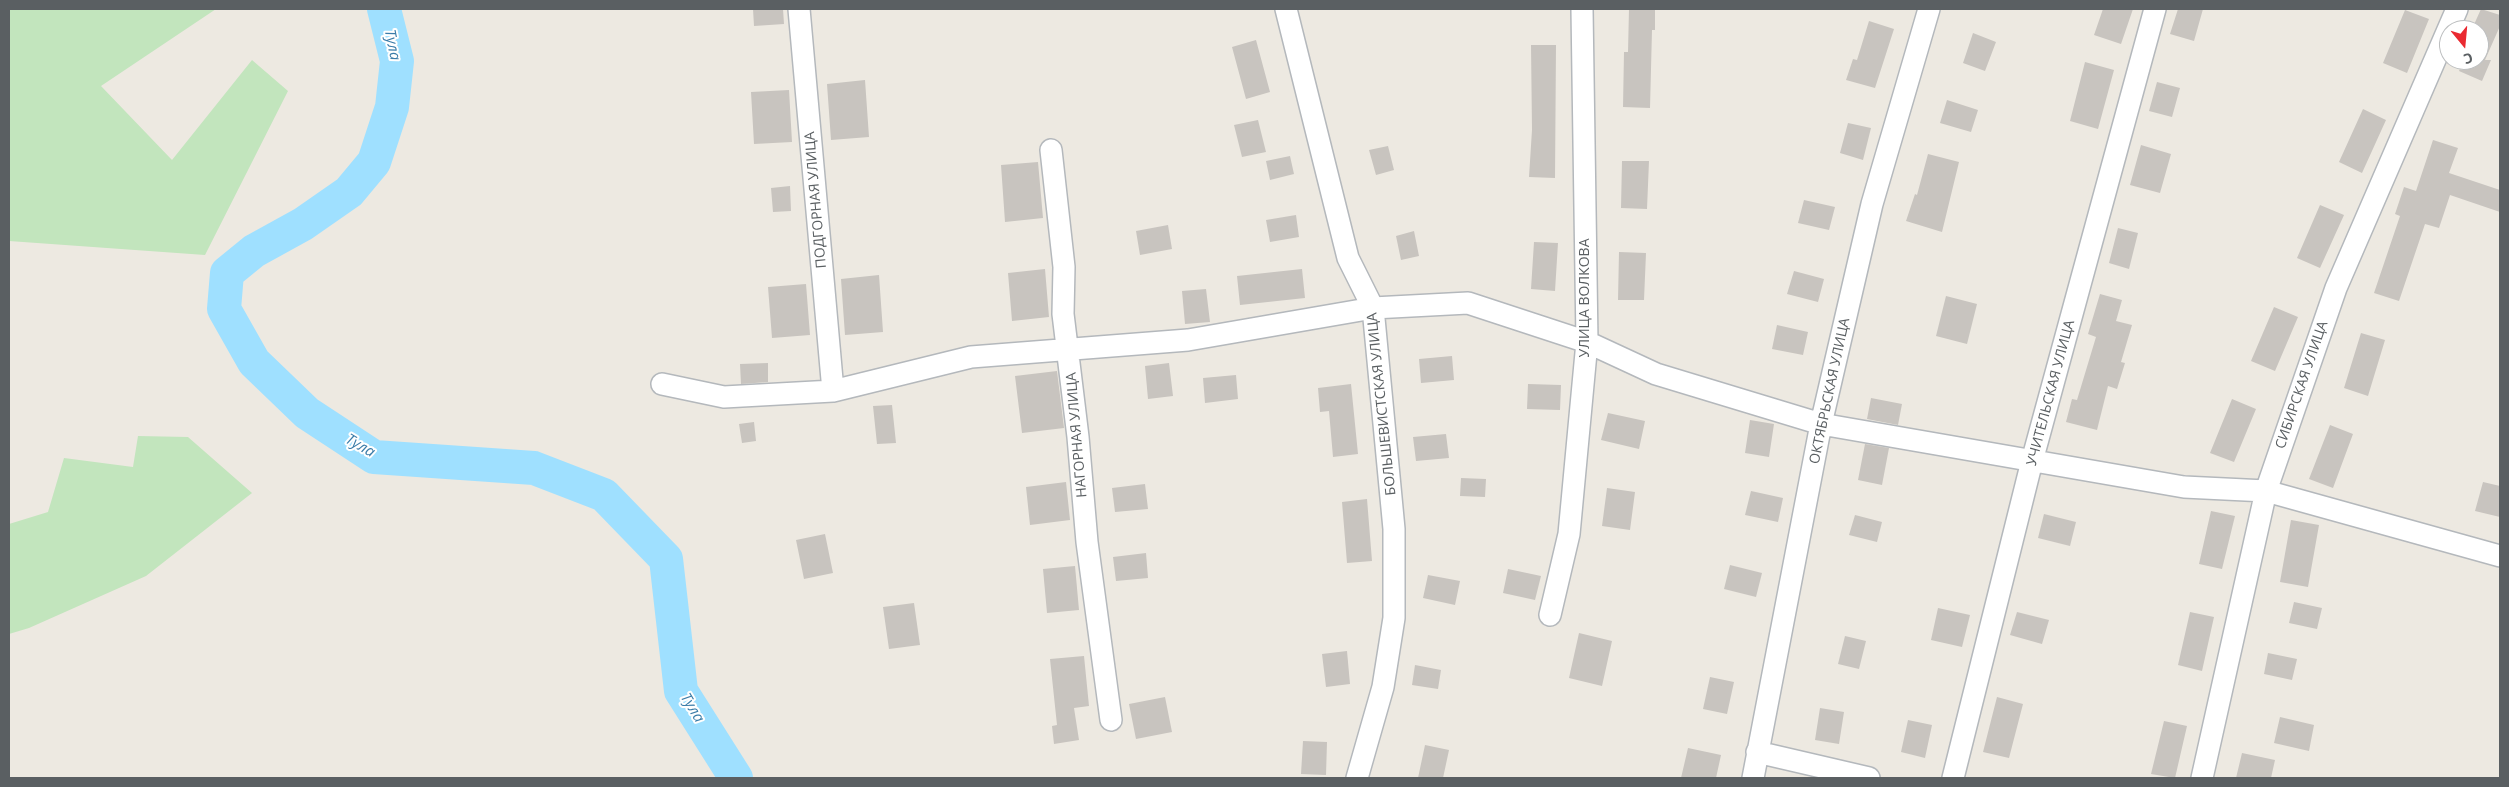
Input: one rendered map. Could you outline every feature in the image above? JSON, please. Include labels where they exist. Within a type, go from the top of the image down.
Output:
[{"type":"street","name":"ПОДГОРНАЯ УЛИЦА","points":[[799,9],[833,391]]},
{"type":"street","name":"БОЛЬШЕВИСТСКАЯ УЛИЦА","points":[[1286,9],[1348,258],[1374,308],[1394,529],[1394,618],[1383,687],[1356,778]]},
{"type":"street","name":"УЛИЦА ВОЛКОВА","points":[[1550,615],[1569,534],[1587,342],[1582,9]]},
{"type":"street","name":"ОКТЯБРЬСКАЯ УЛИЦА","points":[[1753,778],[1821,424],[1872,204],[1929,9]]},
{"type":"street","name":"УЧИТЕЛЬСКАЯ УЛИЦА","points":[[1953,778],[2032,461],[2155,9]]},
{"type":"street","name":"СИБИРСКАЯ УЛИЦА","points":[[2202,778],[2266,491],[2336,288],[2457,9]]},
{"type":"street","name":"НАГОРНАЯ УЛИЦА","points":[[1051,150],[1064,267],[1063,314],[1069,348],[1087,542],[1111,720]]},
{"type":"street","points":[[662,384],[724,397],[833,391],[971,357],[1188,340],[1374,308],[1468,303],[1587,342],[1656,374],[1821,424],[2184,486],[2266,491],[2500,556]]},
{"type":"street","points":[[1757,752],[1869,778]]},
{"type":"green space","points":[[9,9],[216,9],[101,86],[172,160],[252,60],[288,91],[205,255],[9,241]]},
{"type":"green space","points":[[138,436],[188,437],[252,493],[146,576],[29,628],[9,634],[9,524],[48,512],[64,458],[133,467]]},
{"type":"building","points":[[753,9],[783,9],[784,24],[754,26]]},
{"type":"building","points":[[1629,9],[1655,9],[1655,30],[1652,30],[1650,108],[1623,107],[1624,52],[1628,52]]},
{"type":"building","points":[[2103,9],[2133,9],[2121,44],[2094,35]]},
{"type":"building","points":[[2178,9],[2203,9],[2194,41],[2170,34]]},
{"type":"building","points":[[2481,9],[2500,15],[2500,26],[2489,51],[2489,20],[2476,20]]},
{"type":"building","points":[[2405,10],[2429,19],[2407,73],[2383,63]]},
{"type":"building","points":[[1869,21],[1894,29],[1875,88],[1846,80],[1853,59],[1857,60]]},
{"type":"building","points":[[1973,33],[1996,42],[1985,71],[1963,63]]},
{"type":"building","points":[[1256,40],[1270,92],[1246,99],[1232,47]]},
{"type":"building","points":[[1531,45],[1556,45],[1555,178],[1529,177],[1532,130]]},
{"type":"building","points":[[2085,62],[2114,70],[2098,129],[2070,121]]},
{"type":"building","points":[[2459,70],[2487,70],[2482,81]]},
{"type":"building","points":[[865,80],[869,137],[831,140],[827,84]]},
{"type":"building","points":[[2157,82],[2180,88],[2172,117],[2149,111]]},
{"type":"building","points":[[789,90],[792,142],[754,144],[751,92]]},
{"type":"building","points":[[1947,100],[1978,110],[1971,132],[1940,123]]},
{"type":"building","points":[[2363,109],[2386,120],[2362,173],[2339,162]]},
{"type":"building","points":[[1258,120],[1266,152],[1242,157],[1234,125]]},
{"type":"building","points":[[1848,123],[1871,128],[1863,160],[1840,153]]},
{"type":"building","points":[[2433,140],[2458,148],[2449,173],[2500,190],[2500,212],[2450,195],[2439,228],[2425,224],[2399,301],[2374,293],[2400,216],[2395,214],[2404,187],[2416,191]]},
{"type":"building","points":[[2141,145],[2171,154],[2160,193],[2130,185]]},
{"type":"building","points":[[1388,146],[1394,170],[1376,175],[1369,150]]},
{"type":"building","points":[[1928,154],[1959,162],[1942,232],[1906,221],[1915,194],[1917,195]]},
{"type":"building","points":[[1290,156],[1294,174],[1270,180],[1266,161]]},
{"type":"building","points":[[1622,161],[1649,161],[1647,209],[1621,208]]},
{"type":"building","points":[[1038,162],[1043,218],[1005,222],[1001,165]]},
{"type":"building","points":[[790,186],[791,211],[773,212],[771,188]]},
{"type":"building","points":[[1804,200],[1835,207],[1829,230],[1798,223]]},
{"type":"building","points":[[2320,205],[2344,215],[2320,268],[2297,258]]},
{"type":"building","points":[[1296,215],[1299,237],[1270,242],[1266,220]]},
{"type":"building","points":[[1168,225],[1172,249],[1140,255],[1136,231]]},
{"type":"building","points":[[2118,228],[2138,233],[2129,269],[2109,263]]},
{"type":"building","points":[[1414,231],[1419,256],[1401,260],[1396,236]]},
{"type":"building","points":[[1534,242],[1558,243],[1555,291],[1531,289]]},
{"type":"building","points":[[1619,252],[1646,253],[1644,300],[1618,300]]},
{"type":"building","points":[[1045,269],[1049,317],[1012,321],[1008,273]]},
{"type":"building","points":[[1302,269],[1305,298],[1240,305],[1237,276]]},
{"type":"building","points":[[1794,271],[1824,279],[1818,302],[1787,294]]},
{"type":"building","points":[[879,275],[883,332],[845,335],[841,279]]},
{"type":"building","points":[[806,284],[810,335],[772,338],[768,287]]},
{"type":"building","points":[[1206,289],[1210,322],[1185,324],[1182,291]]},
{"type":"building","points":[[2100,294],[2122,300],[2116,321],[2132,325],[2121,362],[2125,363],[2117,389],[2108,386],[2097,430],[2066,422],[2072,399],[2077,400],[2096,337],[2088,334]]},
{"type":"building","points":[[1946,296],[1977,304],[1967,344],[1936,336]]},
{"type":"building","points":[[2274,307],[2298,317],[2275,371],[2251,361]]},
{"type":"building","points":[[1777,325],[1808,332],[1803,355],[1772,349]]},
{"type":"building","points":[[2361,333],[2385,340],[2368,396],[2344,388]]},
{"type":"building","points":[[1452,356],[1454,380],[1421,383],[1419,359]]},
{"type":"building","points":[[768,363],[768,382],[741,384],[740,364]]},
{"type":"building","points":[[1169,363],[1173,396],[1148,399],[1145,366]]},
{"type":"building","points":[[1057,371],[1064,428],[1022,433],[1015,376]]},
{"type":"building","points":[[1236,375],[1238,399],[1205,403],[1203,378]]},
{"type":"building","points":[[1351,384],[1358,454],[1333,457],[1329,411],[1320,412],[1318,388]]},
{"type":"building","points":[[1528,384],[1561,385],[1560,410],[1527,409]]},
{"type":"building","points":[[1871,398],[1902,404],[1898,425],[1867,419]]},
{"type":"building","points":[[2232,399],[2256,409],[2234,462],[2210,453]]},
{"type":"building","points":[[892,405],[896,443],[877,444],[873,406]]},
{"type":"building","points":[[1608,413],[1645,421],[1639,449],[1601,440]]},
{"type":"building","points":[[1750,420],[1774,424],[1769,457],[1745,453]]},
{"type":"building","points":[[754,422],[756,441],[742,443],[739,424]]},
{"type":"building","points":[[2330,425],[2353,434],[2333,488],[2309,479]]},
{"type":"building","points":[[1446,434],[1449,458],[1416,461],[1413,437]]},
{"type":"building","points":[[1865,444],[1889,448],[1882,485],[1858,480]]},
{"type":"building","points":[[1461,478],[1486,479],[1485,497],[1460,496]]},
{"type":"building","points":[[1066,482],[1070,520],[1030,525],[1026,487]]},
{"type":"building","points":[[2483,482],[2500,486],[2500,517],[2475,511]]},
{"type":"building","points":[[1145,484],[1148,509],[1115,512],[1112,488]]},
{"type":"building","points":[[1607,488],[1635,492],[1630,530],[1602,526]]},
{"type":"building","points":[[1751,491],[1783,498],[1778,522],[1745,515]]},
{"type":"building","points":[[1367,499],[1372,561],[1347,563],[1342,502]]},
{"type":"building","points":[[2211,511],[2235,516],[2222,569],[2199,564]]},
{"type":"building","points":[[2044,514],[2076,522],[2070,546],[2038,538]]},
{"type":"building","points":[[1855,515],[1882,522],[1877,542],[1849,535]]},
{"type":"building","points":[[2291,520],[2319,525],[2308,587],[2280,582]]},
{"type":"building","points":[[825,534],[833,573],[804,579],[796,540]]},
{"type":"building","points":[[1146,553],[1148,578],[1116,581],[1113,557]]},
{"type":"building","points":[[1730,565],[1762,573],[1756,597],[1724,589]]},
{"type":"building","points":[[1075,566],[1079,610],[1047,613],[1043,569]]},
{"type":"building","points":[[1508,569],[1541,576],[1535,600],[1503,593]]},
{"type":"building","points":[[1428,575],[1460,581],[1455,605],[1423,598]]},
{"type":"building","points":[[2294,602],[2322,608],[2317,629],[2289,623]]},
{"type":"building","points":[[914,603],[920,645],[889,649],[883,607]]},
{"type":"building","points":[[1938,608],[1970,615],[1962,647],[1931,640]]},
{"type":"building","points":[[2017,612],[2049,620],[2042,644],[2010,635]]},
{"type":"building","points":[[2190,612],[2214,617],[2202,671],[2178,665]]},
{"type":"building","points":[[1579,633],[1612,641],[1602,686],[1569,678]]},
{"type":"building","points":[[1845,636],[1866,641],[1859,669],[1838,664]]},
{"type":"building","points":[[1347,651],[1350,684],[1326,687],[1322,654]]},
{"type":"building","points":[[2268,653],[2297,659],[2292,680],[2264,674]]},
{"type":"building","points":[[1084,656],[1089,706],[1074,708],[1079,740],[1054,744],[1052,726],[1057,725],[1050,659]]},
{"type":"building","points":[[1415,665],[1441,670],[1438,689],[1412,685]]},
{"type":"building","points":[[1710,677],[1734,682],[1727,714],[1703,709]]},
{"type":"building","points":[[1165,697],[1172,732],[1136,739],[1129,704]]},
{"type":"building","points":[[1997,697],[2023,704],[2009,758],[1983,752]]},
{"type":"building","points":[[1820,708],[1844,712],[1839,744],[1815,740]]},
{"type":"building","points":[[2280,717],[2314,725],[2309,751],[2274,743]]},
{"type":"building","points":[[1908,720],[1932,725],[1925,758],[1901,752]]},
{"type":"building","points":[[2164,721],[2187,726],[2175,778],[2151,774]]},
{"type":"building","points":[[1303,741],[1327,742],[1326,775],[1301,774]]},
{"type":"building","points":[[1425,745],[1449,750],[1443,778],[1418,778]]},
{"type":"building","points":[[1688,748],[1721,755],[1716,778],[1681,778]]},
{"type":"building","points":[[2242,753],[2275,760],[2271,778],[2236,778]]},
{"type":"waterway","name":"Тула","points":[[384,9],[397,61],[392,107],[374,162],[349,192],[303,224],[254,251],[227,273],[224,309],[254,362],[307,413],[374,457],[534,468],[604,495],[666,559],[681,691],[736,778]]}]
